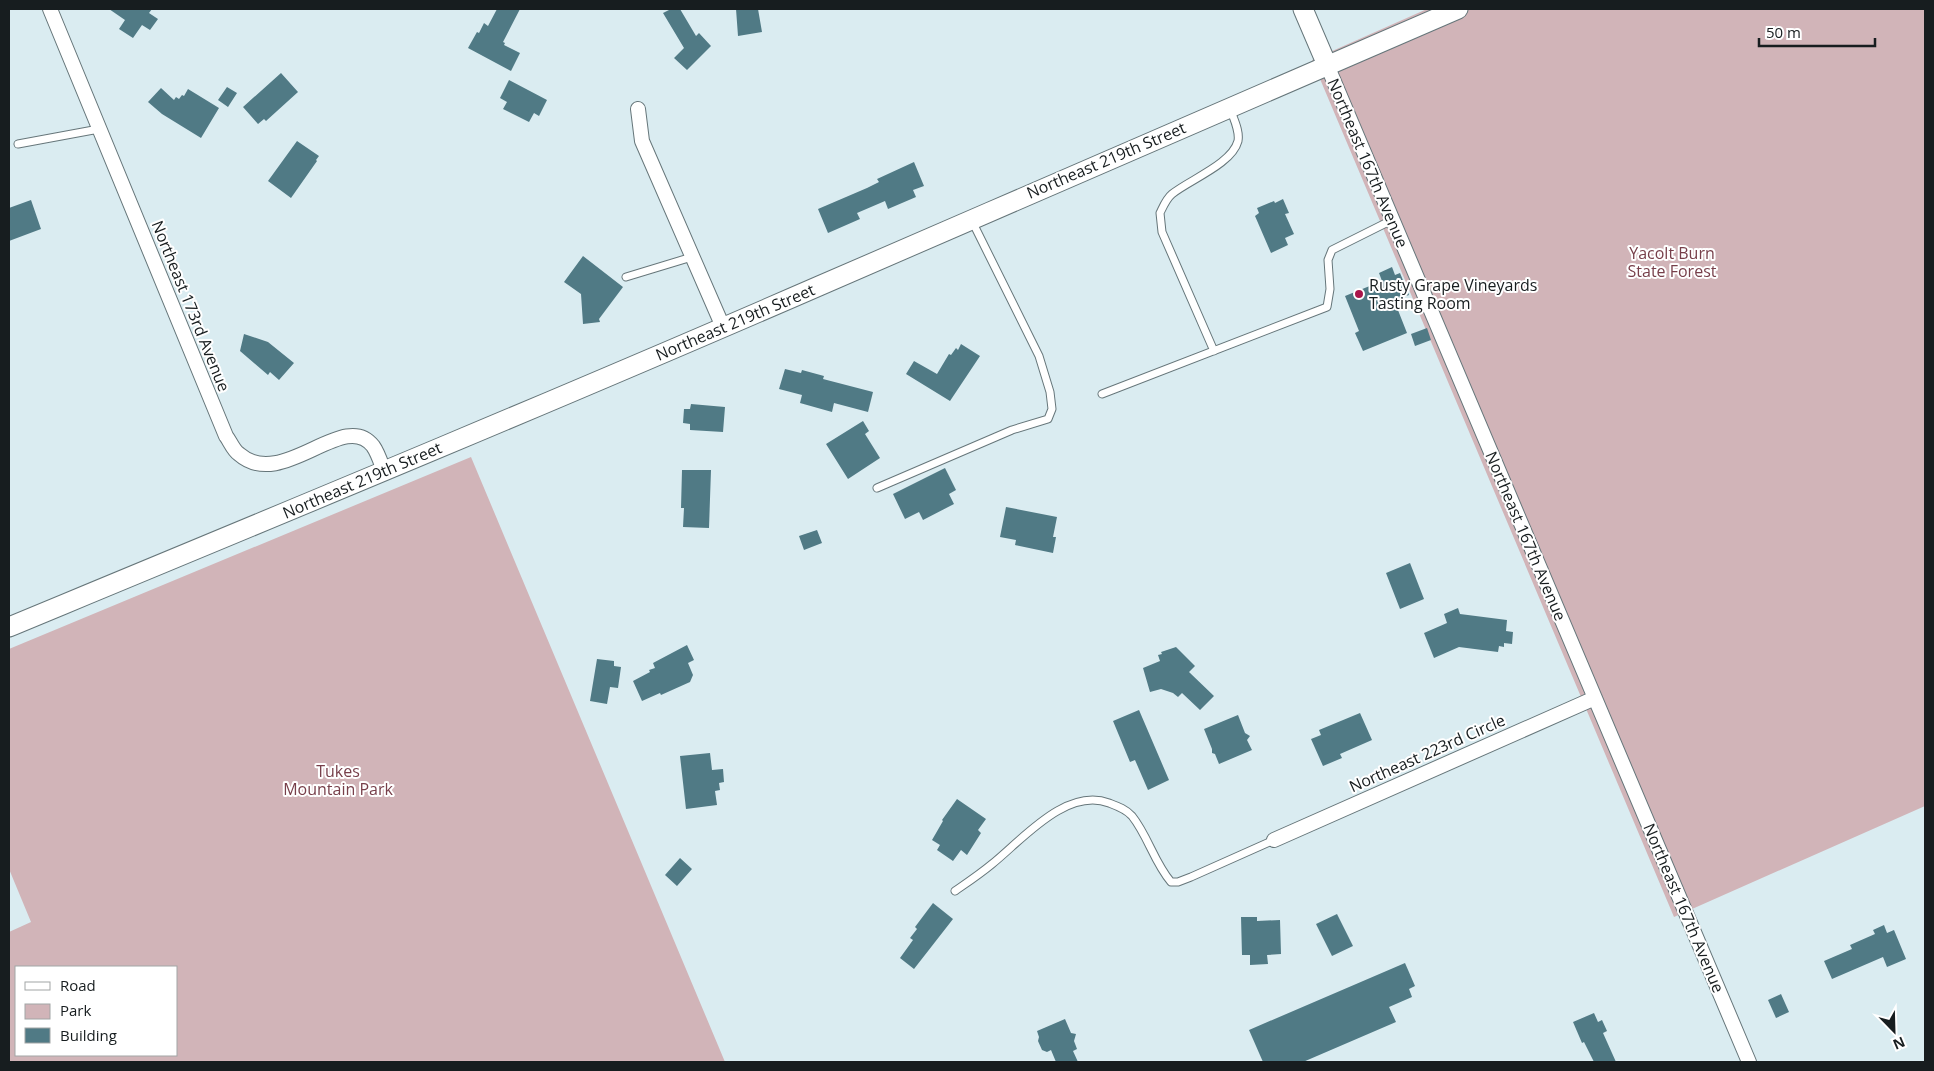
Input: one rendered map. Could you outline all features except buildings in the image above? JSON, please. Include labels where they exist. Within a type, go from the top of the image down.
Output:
[{"type":"street","name":"Northeast 173rd Avenue","points":[[50,9],[226,436],[238,454],[255,464],[272,465],[289,460],[342,436],[359,437],[373,446],[384,471]]},
{"type":"street","name":"Northeast 167th Avenue","points":[[1303,9],[1595,698],[1687,901],[1750,1062]]},
{"type":"street","name":"Northeast 219th Street","points":[[9,627],[723,327],[1458,9]]},
{"type":"street","points":[[638,109],[642,141],[723,327]]},
{"type":"street","name":"Northeast 223rd Circle","points":[[1274,840],[1595,698]]},
{"type":"lane","points":[[1214,351],[1162,232],[1160,214],[1164,204],[1172,195],[1226,158],[1234,150],[1238,141],[1238,134],[1229,107]]},
{"type":"lane","points":[[18,144],[99,129]]},
{"type":"lane","points":[[877,488],[1012,430],[1048,419],[1052,409],[1050,392],[1039,356],[971,219]]},
{"type":"lane","points":[[1102,394],[1327,307],[1330,289],[1328,260],[1332,250],[1392,220]]},
{"type":"lane","points":[[626,277],[692,257]]},
{"type":"lane","points":[[955,892],[992,864],[1042,821],[1064,807],[1085,800],[1102,800],[1120,807],[1131,815],[1144,834],[1160,869],[1171,882],[1191,878],[1274,840]]},
{"type":"green space","name":"Yacolt Burn State Forest","points":[[1427,9],[1925,9],[1925,806],[1674,917],[1312,60]]},
{"type":"green space","name":"Tukes Mountain Park","points":[[471,457],[725,1062],[9,1062],[9,932],[31,922],[9,869],[9,649]]},
{"type":"place","name":"Rusty Grape Vineyards Tasting Room","points":[[1359,294]]}]
